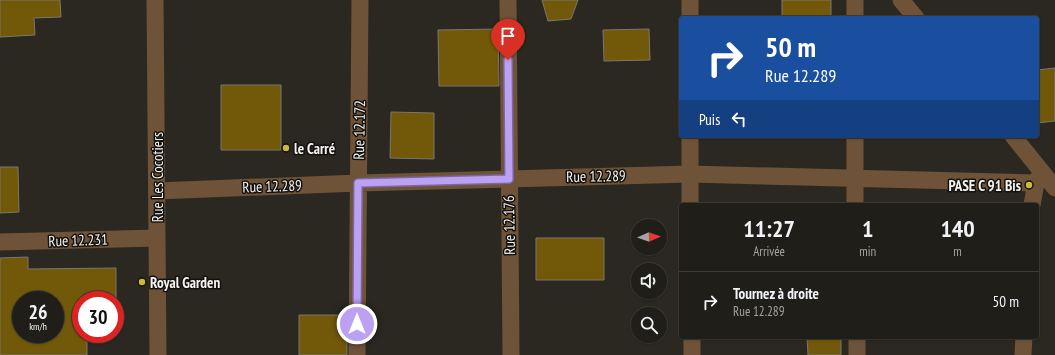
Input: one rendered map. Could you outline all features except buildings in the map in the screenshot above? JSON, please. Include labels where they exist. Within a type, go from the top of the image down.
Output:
[{"type":"street","name":"Rue Les Cocotiers","points":[[155,0],[158,355]]},
{"type":"street","name":"Rue 12.172","points":[[357,355],[360,0]]},
{"type":"street","name":"Rue 12.176","points":[[508,0],[511,355]]},
{"type":"street","points":[[690,0],[690,16]]},
{"type":"street","points":[[855,0],[855,16]]},
{"type":"street","points":[[901,0],[914,16]]},
{"type":"street","points":[[690,138],[690,203]]},
{"type":"street","points":[[855,138],[855,203]]},
{"type":"street","points":[[1014,138],[1039,177],[1055,188]]},
{"type":"street","name":"Rue 12.289","points":[[157,191],[358,183],[690,174],[855,177],[1039,177]]},
{"type":"street","points":[[1032,203],[1039,177]]},
{"type":"street","name":"Rue 12.231","points":[[0,242],[157,238]]},
{"type":"street","points":[[692,339],[692,355]]},
{"type":"street","points":[[856,339],[857,355]]},
{"type":"street","points":[[1023,355],[1024,339]]},
{"type":"place","name":"le Carré","points":[[286,148]]},
{"type":"place","name":"PASE C 91 Bis","points":[[1029,185]]},
{"type":"place","name":"Royal Garden","points":[[142,282]]},
{"type":"route","points":[[357,324],[358,183],[509,179],[508,60]]}]
